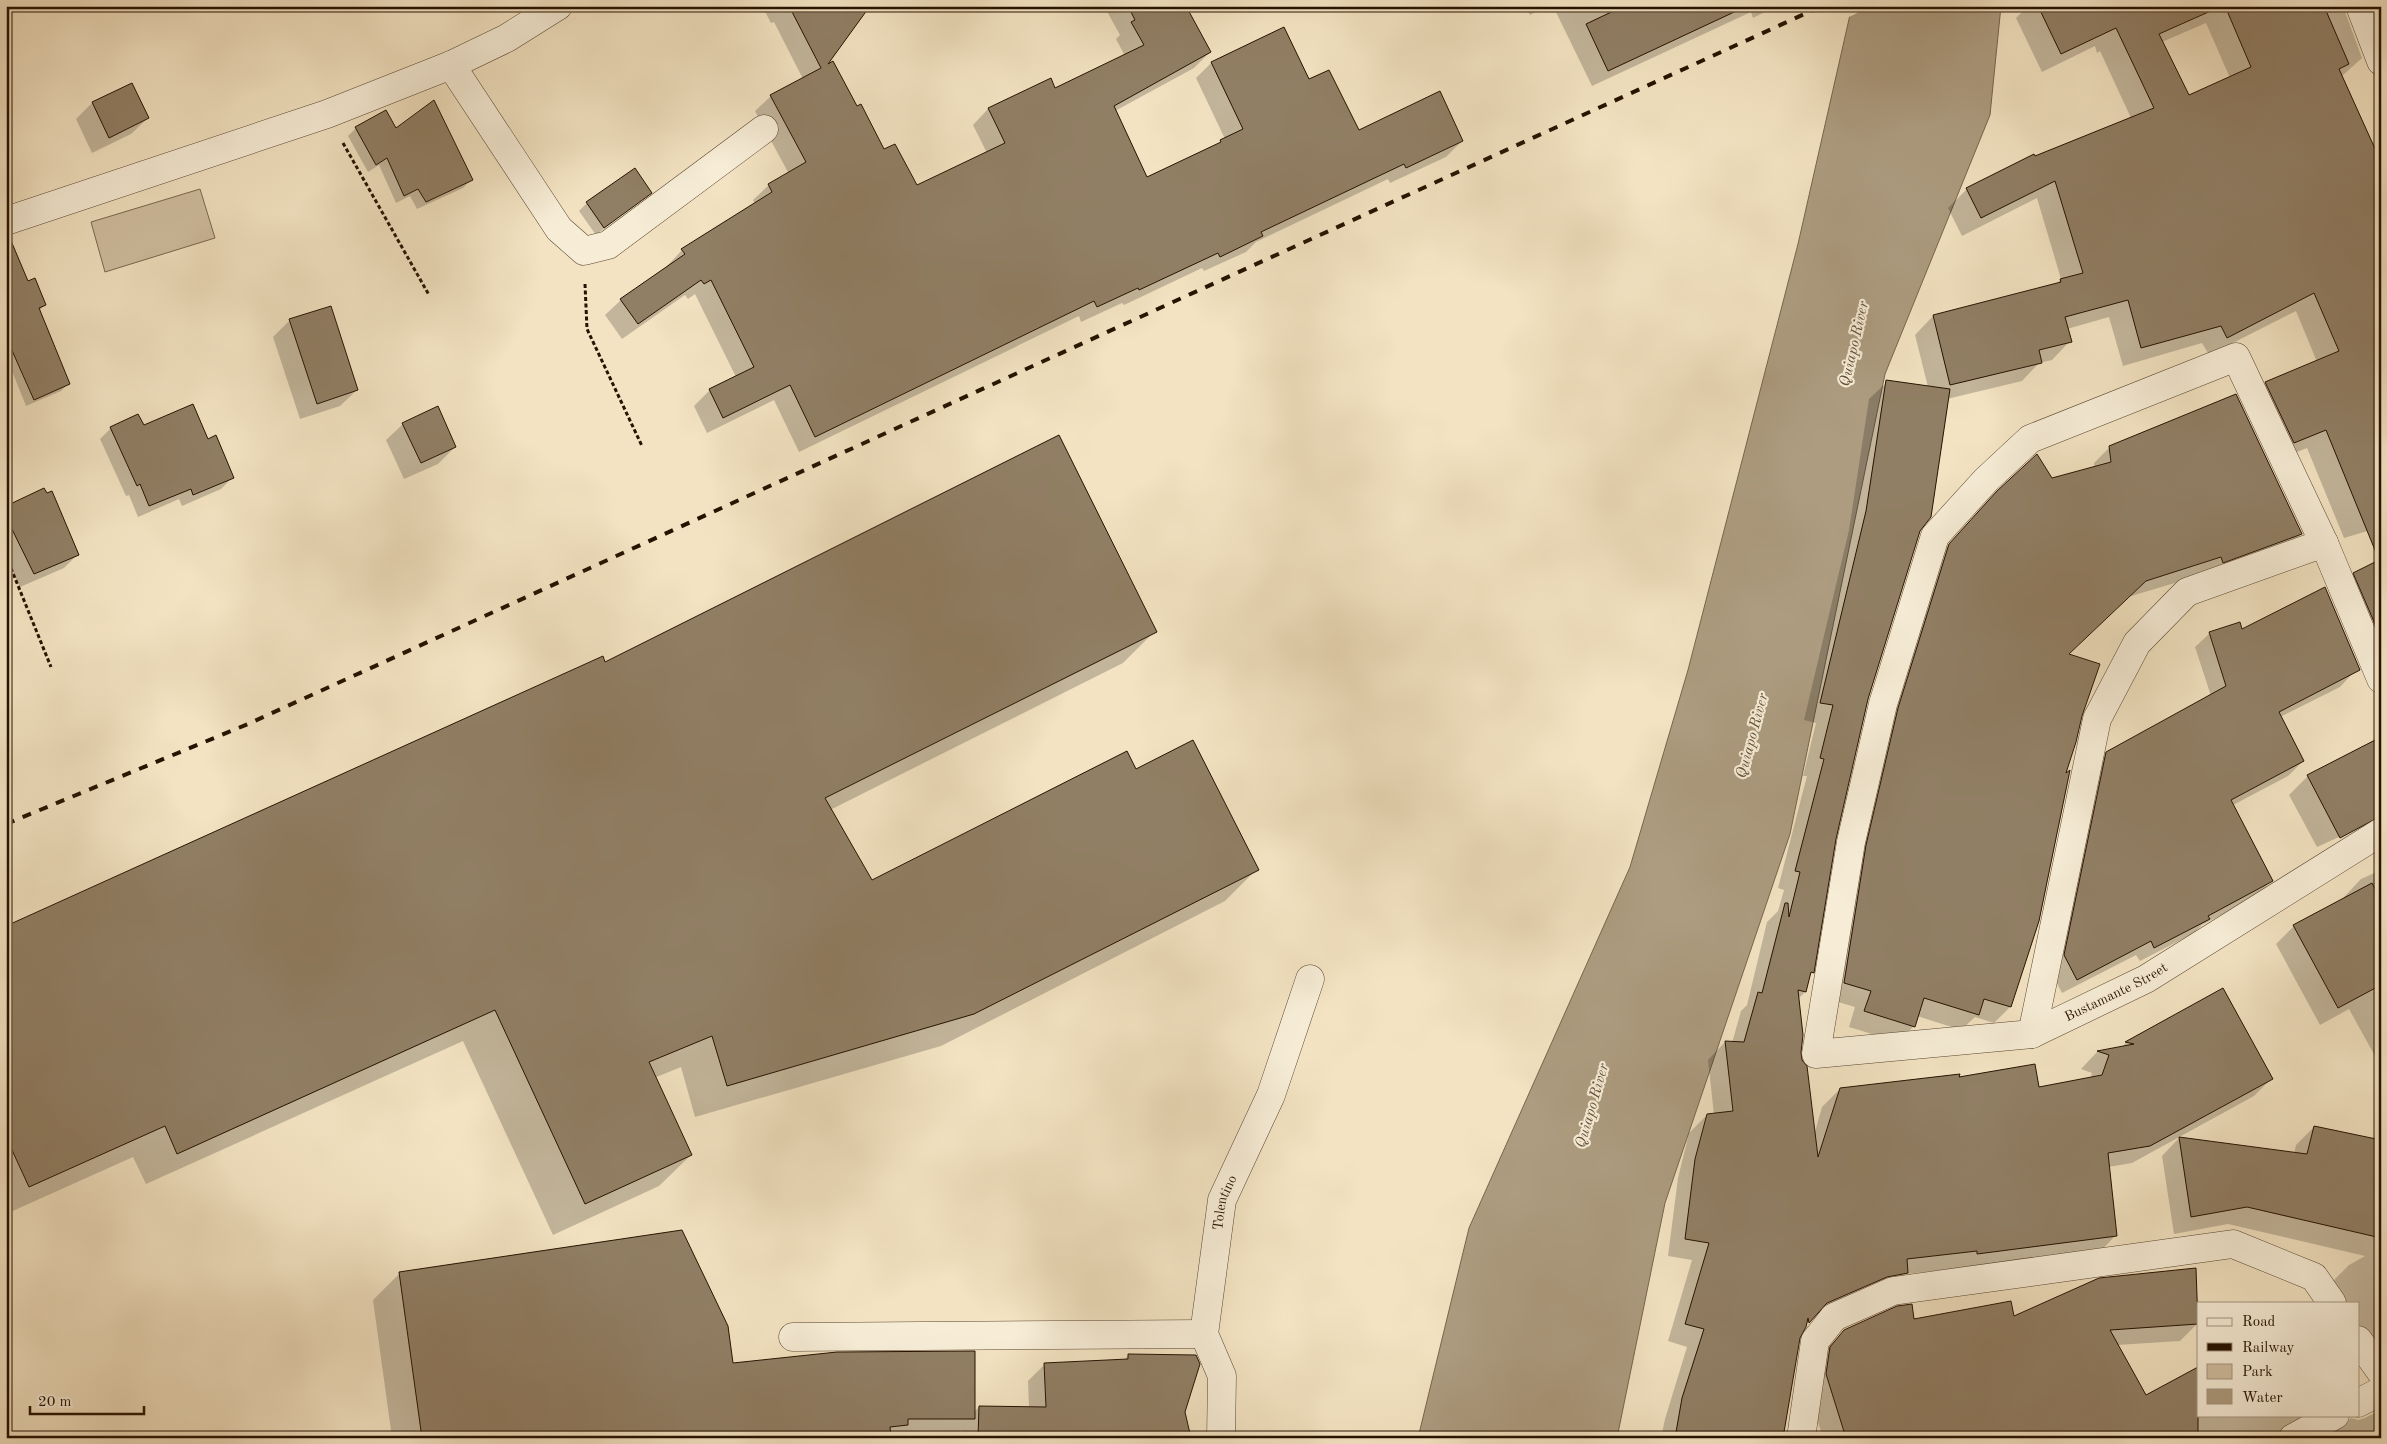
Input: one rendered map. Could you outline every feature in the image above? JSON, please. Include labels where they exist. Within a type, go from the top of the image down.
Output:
[{"type":"street","points":[[6,221],[326,114],[451,66],[507,38],[558,6]]},
{"type":"street","points":[[2360,6],[2381,61]]},
{"type":"street","points":[[451,66],[559,230],[584,251],[608,245],[764,129]]},
{"type":"street","name":"Bustamante Street","points":[[2324,542],[2236,357],[2030,439],[1986,480],[1935,536],[1883,704],[1851,842],[1816,1054],[2032,1034],[2146,979],[2381,832]]},
{"type":"street","points":[[2032,1034],[2097,719],[2137,643],[2187,592],[2324,542],[2381,679]]},
{"type":"street","name":"Tolentino","points":[[1204,1334],[1222,1200],[1271,1095],[1310,979]]},
{"type":"street","points":[[1801,1438],[1815,1342],[1834,1317],[1893,1291],[2233,1244],[2314,1277],[2331,1302]]},
{"type":"street","points":[[793,1337],[1204,1334],[1222,1376],[1221,1438]]},
{"type":"street","points":[[2360,1343],[2381,1372]]},
{"type":"street","points":[[2360,1402],[2381,1391]]},
{"type":"street","points":[[2293,1438],[2334,1416]]},
{"type":"path","points":[[326,114],[429,295]]},
{"type":"path","points":[[584,251],[587,329],[642,446]]},
{"type":"path","points":[[6,556],[52,667]]},
{"type":"green space","points":[[200,189],[215,238],[105,272],[91,222]]},
{"type":"water","name":"Quiapo River","points":[[1852,6],[2001,6],[1990,115],[1885,374],[1790,834],[1665,1203],[1617,1438],[1418,1438],[1469,1228],[1630,867],[1688,670],[1798,244]]},
{"type":"pier","points":[[1850,6],[1872,6],[1849,17]]},
{"type":"building","points":[[789,6],[870,6],[828,64],[833,61],[857,106],[861,104],[884,149],[895,144],[917,185],[1005,143],[988,108],[1051,78],[1055,88],[1144,45],[1131,22],[1135,20],[1128,6],[1186,6],[1211,52],[1114,106],[1147,177],[1221,142],[1220,140],[1243,129],[1211,62],[1284,27],[1309,79],[1329,70],[1359,130],[1440,91],[1463,141],[1406,168],[1404,164],[1261,232],[1263,236],[1220,257],[1218,253],[1139,290],[1138,288],[1097,307],[1094,301],[815,437],[790,385],[723,418],[709,389],[754,367],[711,280],[704,284],[701,280],[638,324],[620,299],[685,254],[681,249],[772,192],[768,184],[806,162],[770,95],[821,68]]},
{"type":"building","points":[[1624,6],[1747,6],[1608,71],[1586,24]]},
{"type":"building","points":[[2038,6],[2222,6],[2159,34],[2189,95],[2251,67],[2225,6],[2324,6],[2349,64],[2339,69],[2381,162],[2381,638],[2353,573],[2379,560],[2326,430],[2294,443],[2265,382],[2339,351],[2314,293],[2227,338],[2221,326],[2141,348],[2128,300],[2065,317],[2072,342],[2039,350],[2042,363],[1950,385],[1933,315],[2061,282],[2060,279],[2083,273],[2055,181],[1981,218],[1966,188],[2034,154],[2035,156],[2154,108],[2116,28],[2061,54]]},
{"type":"building","points":[[132,83],[149,118],[109,138],[92,102]]},
{"type":"building","points":[[434,100],[473,180],[426,202],[418,189],[404,196],[387,158],[376,165],[355,127],[386,110],[396,128]]},
{"type":"building","points":[[635,168],[652,193],[604,228],[586,202]]},
{"type":"building","points":[[6,236],[9,236],[28,281],[35,278],[46,305],[39,308],[70,384],[34,400],[6,337]]},
{"type":"building","points":[[331,306],[358,390],[317,404],[289,319]]},
{"type":"building","points":[[1886,380],[1950,389],[1931,517],[1920,531],[1868,699],[1836,839],[1814,973],[1811,972],[1806,992],[1798,990],[1803,1035],[1801,1052],[1802,1060],[1807,1066],[1818,1157],[1840,1088],[1960,1074],[1959,1077],[2035,1064],[2039,1087],[2102,1075],[2109,1055],[2097,1051],[2134,1044],[2125,1042],[2223,988],[2273,1079],[2150,1146],[2108,1153],[2117,1236],[1977,1254],[1977,1251],[1907,1259],[1908,1273],[1887,1277],[1827,1303],[1809,1323],[1808,1318],[1800,1338],[1783,1438],[1675,1438],[1682,1398],[1704,1329],[1685,1324],[1709,1243],[1685,1239],[1695,1159],[1707,1114],[1733,1111],[1725,1041],[1744,1042],[1758,992],[1762,993],[1785,903],[1788,903],[1789,917],[1800,872],[1795,871],[1824,759],[1820,758],[1833,705],[1820,703],[1866,511]]},
{"type":"building","points":[[2236,394],[2302,534],[2223,563],[2221,557],[2146,581],[2069,654],[2100,664],[2082,716],[2066,773],[2070,770],[2039,921],[2011,1007],[1984,999],[1979,1015],[1924,998],[1915,1027],[1864,1011],[1871,991],[1844,983],[1866,845],[1898,708],[1949,544],[1997,491],[2037,454],[2052,478],[2111,462],[2109,446]]},
{"type":"building","points":[[193,404],[208,439],[216,435],[234,478],[193,495],[191,489],[149,506],[140,484],[137,486],[110,427],[138,414],[144,425]]},
{"type":"building","points":[[438,406],[456,447],[421,463],[402,423]]},
{"type":"building","points":[[1059,435],[1157,632],[825,798],[872,880],[1127,751],[1136,769],[1193,740],[1259,870],[974,1014],[727,1086],[712,1036],[649,1062],[692,1155],[585,1204],[495,1010],[177,1154],[165,1126],[29,1187],[6,1137],[6,926],[603,656],[605,662]]},
{"type":"building","points":[[44,488],[47,493],[52,491],[79,555],[34,574],[6,517],[6,506]]},
{"type":"building","points":[[2325,587],[2360,670],[2279,712],[2304,761],[2231,800],[2273,881],[2208,916],[2210,919],[2154,948],[2151,941],[2077,980],[2064,955],[2106,752],[2226,686],[2209,632],[2240,622],[2242,629]]},
{"type":"building","points":[[2381,737],[2381,816],[2340,838],[2307,775]]},
{"type":"building","points":[[2372,883],[2381,900],[2381,985],[2338,1008],[2293,925]]},
{"type":"building","points":[[2314,1126],[2381,1140],[2381,1238],[2247,1207],[2191,1217],[2179,1137],[2307,1154]]},
{"type":"building","points":[[682,1230],[728,1326],[733,1363],[837,1352],[975,1351],[975,1419],[908,1419],[908,1425],[890,1427],[891,1438],[422,1438],[399,1272]]},
{"type":"building","points":[[2196,1268],[2197,1324],[2110,1330],[2146,1395],[2197,1368],[2198,1438],[1846,1438],[1826,1374],[1830,1347],[1844,1330],[1897,1306],[1912,1304],[1914,1319],[2011,1301],[2014,1316],[2099,1278]]},
{"type":"building","points":[[1128,1354],[1196,1355],[1200,1364],[1185,1412],[1191,1438],[978,1438],[979,1406],[1046,1407],[1044,1363],[1128,1359]]},
{"type":"railway","points":[[6,824],[248,724],[1822,6]]}]
